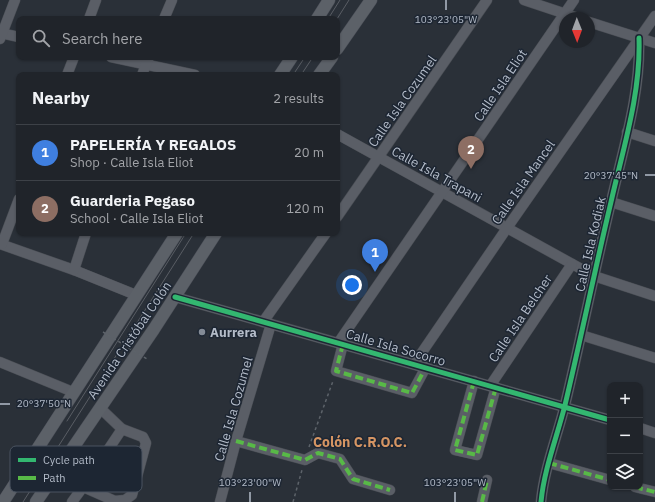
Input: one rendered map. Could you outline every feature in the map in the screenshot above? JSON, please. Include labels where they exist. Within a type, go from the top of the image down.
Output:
[{"type":"main road","points":[[319,16],[329,0]]},
{"type":"main road","points":[[340,45],[371,0]]},
{"type":"main road","points":[[282,72],[290,60]]},
{"type":"main road","points":[[321,72],[330,60]]},
{"type":"main road","name":"Avenida Cristóbal Colón","points":[[39,446],[175,236]]},
{"type":"main road","name":"Avenida Cristóbal Colón","points":[[74,446],[175,297],[214,236]]},
{"type":"main road","name":"Avenida Cristóbal Colón","points":[[3,502],[10,491]]},
{"type":"main road","name":"Avenida Cristóbal Colón","points":[[36,502],[43,492]]},
{"type":"street","points":[[15,0],[1,35],[16,37]]},
{"type":"street","points":[[90,16],[96,0]]},
{"type":"street","points":[[165,16],[172,0]]},
{"type":"street","name":"Calle Isla Cozumel","points":[[340,213],[487,0]]},
{"type":"street","points":[[524,0],[544,3],[561,12]]},
{"type":"street","name":"Calle Isla Eliot","points":[[566,12],[574,0]]},
{"type":"street","name":"Calle Isla Mancel","points":[[414,364],[655,16]]},
{"type":"street","name":"Calle Isla Eliot","points":[[341,343],[559,23]]},
{"type":"street","points":[[595,24],[655,43]]},
{"type":"street","name":"Calle Isla Kodiak","points":[[541,502],[543,486],[565,407],[627,132],[639,72],[639,38]]},
{"type":"street","points":[[68,72],[73,60]]},
{"type":"street","points":[[143,72],[148,61],[184,72]]},
{"type":"street","points":[[627,132],[655,141]]},
{"type":"street","name":"Calle Isla Trapani","points":[[340,136],[594,276],[655,296]]},
{"type":"street","points":[[611,202],[655,216]]},
{"type":"street","points":[[16,206],[1,244],[74,270],[136,295]]},
{"type":"street","points":[[74,270],[85,236]]},
{"type":"street","name":"Calle Isla Cozumel","points":[[220,502],[267,323],[324,236]]},
{"type":"street","name":"Calle Isla Belcher","points":[[474,381],[455,450],[477,455],[493,386],[572,264]]},
{"type":"street","name":"Calle Isla Socorro","points":[[175,297],[607,419]]},
{"type":"street","points":[[581,335],[655,358]]},
{"type":"street","points":[[341,343],[336,372],[412,393],[426,367]]},
{"type":"street","points":[[0,362],[73,392]]},
{"type":"street","points":[[100,408],[122,429],[143,437],[146,443],[142,457]]},
{"type":"street","points":[[110,446],[122,429]]},
{"type":"street","points":[[643,429],[655,433]]},
{"type":"street","points":[[236,441],[305,460],[318,454],[340,459],[353,479],[390,490]]},
{"type":"street","points":[[549,463],[607,479]]},
{"type":"street","points":[[482,502],[488,480]]},
{"type":"street","points":[[643,489],[655,492]]},
{"type":"street","points":[[72,502],[79,492]]},
{"type":"street","points":[[94,492],[114,501],[125,500],[132,495],[133,492]]},
{"type":"path","points":[[103,332],[146,359]]},
{"type":"path","points":[[293,502],[305,460],[336,372]]},
{"type":"tram line","points":[[330,16],[340,0]]},
{"type":"tram line","points":[[339,16],[349,0]]},
{"type":"tram line","points":[[295,72],[303,60]]},
{"type":"tram line","points":[[303,72],[311,60]]},
{"type":"tram line","points":[[67,421],[184,236]]},
{"type":"tram line","points":[[59,446],[192,236]]},
{"type":"tram line","points":[[23,502],[29,492]]},
{"type":"marked path","points":[[343,344],[336,371],[412,393],[426,367]]},
{"type":"marked path","points":[[474,381],[455,450],[477,455],[496,387]]},
{"type":"marked path","points":[[236,441],[305,460],[318,453],[340,459],[353,479],[390,490]]},
{"type":"marked path","points":[[549,463],[607,479]]},
{"type":"marked path","points":[[482,502],[487,480]]},
{"type":"marked path","points":[[643,489],[655,492]]},
{"type":"cycle path","points":[[541,502],[545,477],[565,405],[630,121],[637,79],[639,38]]},
{"type":"cycle path","points":[[175,297],[607,419]]},
{"type":"place","name":"Guarderia Pegaso","points":[[471,169]]},
{"type":"place","name":"PAPELERÍA Y REGALOS","points":[[375,272]]},
{"type":"place","name":"Aurrera","points":[[202,332]]},
{"type":"district","name":"Colón C.R.O.C.","points":[[360,442]]}]
